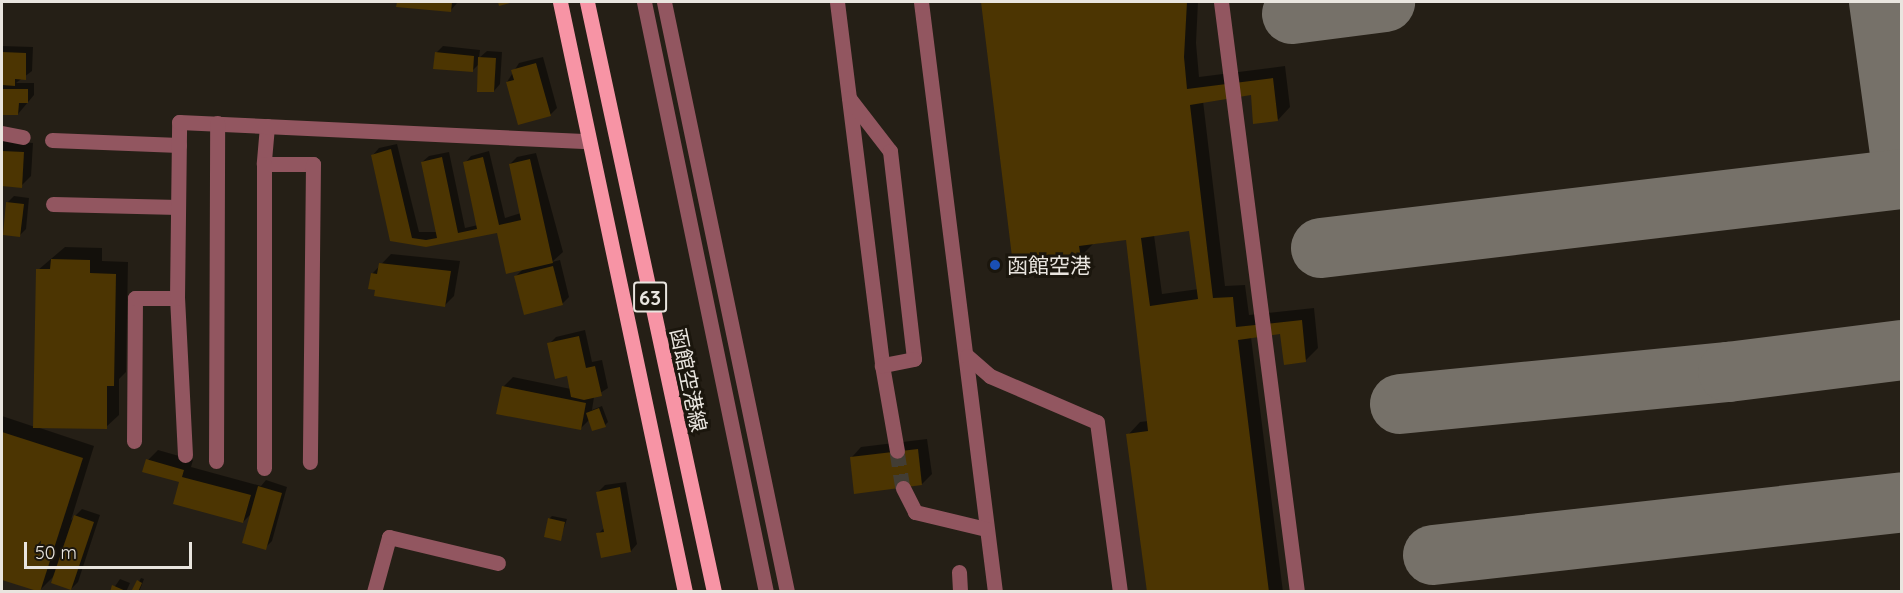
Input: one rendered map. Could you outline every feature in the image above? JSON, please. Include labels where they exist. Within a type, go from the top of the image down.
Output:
[{"type":"main road","name":"63","points":[[560,2],[685,591]]},
{"type":"main road","name":"函館空港線","points":[[586,2],[714,591]]},
{"type":"street","points":[[644,2],[766,591]]},
{"type":"street","points":[[664,2],[787,591]]},
{"type":"street","points":[[837,2],[882,365],[897,451]]},
{"type":"street","points":[[921,2],[995,591]]},
{"type":"street","points":[[1221,2],[1297,591]]},
{"type":"street","points":[[848,95],[890,151],[914,359],[882,365]]},
{"type":"street","points":[[185,455],[177,298],[179,122],[589,141]]},
{"type":"street","points":[[216,461],[217,123]]},
{"type":"street","points":[[264,468],[264,164],[267,126]]},
{"type":"street","points":[[2,133],[23,137]]},
{"type":"street","points":[[52,140],[179,145]]},
{"type":"street","points":[[264,164],[313,164],[310,462]]},
{"type":"street","points":[[54,204],[178,207]]},
{"type":"street","points":[[134,441],[135,298],[177,298]]},
{"type":"street","points":[[967,356],[990,376],[1097,422],[1120,591]]},
{"type":"street","points":[[903,488],[904,497],[915,512],[986,529]]},
{"type":"street","points":[[374,591],[389,537],[498,563]]},
{"type":"street","points":[[959,572],[960,591]]},
{"type":"building","points":[[397,2],[452,2],[451,12],[396,7]]},
{"type":"building","points":[[498,2],[514,2],[499,6]]},
{"type":"building","points":[[981,2],[1187,2],[1184,57],[1187,89],[1273,78],[1278,121],[1253,124],[1251,95],[1190,105],[1213,298],[1233,297],[1236,327],[1302,320],[1306,362],[1284,365],[1280,334],[1238,340],[1269,592],[1147,592],[1126,434],[1148,431],[1126,240],[1079,246],[1081,258],[1013,265]],"holes":[[[1189,231],[1198,299],[1150,306],[1141,238]]]},
{"type":"building","points":[[2,52],[26,53],[26,80],[15,79],[15,86],[2,85]]},
{"type":"building","points":[[435,52],[474,56],[473,72],[433,69]]},
{"type":"building","points":[[478,57],[496,58],[494,92],[477,92]]},
{"type":"building","points":[[536,63],[551,116],[518,125],[506,82],[514,80],[511,70]]},
{"type":"building","points":[[2,89],[28,89],[28,103],[19,103],[18,115],[2,115]]},
{"type":"building","points":[[391,149],[412,238],[426,240],[437,238],[421,162],[442,157],[458,233],[477,229],[463,162],[483,157],[499,225],[521,220],[509,164],[530,159],[553,263],[506,274],[497,233],[426,247],[390,241],[371,155]]},
{"type":"building","points":[[2,151],[24,152],[22,188],[2,186]]},
{"type":"building","points":[[6,202],[24,204],[20,237],[3,235]]},
{"type":"building","points":[[51,259],[90,260],[90,273],[116,274],[114,386],[107,386],[107,429],[33,428],[36,269],[50,269]]},
{"type":"building","points":[[379,263],[451,271],[445,307],[374,296],[375,290],[368,289],[371,273],[377,274]]},
{"type":"building","points":[[553,266],[563,305],[524,315],[514,276]]},
{"type":"building","points":[[579,336],[586,368],[595,366],[602,396],[584,400],[571,397],[567,376],[555,379],[547,343]]},
{"type":"building","points":[[502,386],[586,403],[581,430],[496,414]]},
{"type":"building","points":[[599,408],[606,427],[592,431],[586,413]]},
{"type":"building","points":[[2,432],[83,458],[40,592],[2,580]]},
{"type":"building","points":[[918,449],[922,485],[854,494],[850,457]]},
{"type":"building","points":[[146,459],[184,470],[182,477],[251,495],[243,523],[173,504],[179,482],[142,472]]},
{"type":"building","points":[[258,486],[282,493],[266,550],[242,543]]},
{"type":"building","points":[[620,487],[631,552],[601,558],[596,533],[604,532],[596,492]]},
{"type":"building","points":[[74,515],[94,522],[71,590],[51,583]]},
{"type":"building","points":[[548,518],[565,522],[561,541],[544,537]]},
{"type":"building","points":[[137,580],[142,583],[138,592],[131,592]]},
{"type":"building","points":[[112,585],[128,592],[110,592]]},
{"type":"taxiway","points":[[1292,14],[1385,2]]},
{"type":"taxiway","points":[[1879,2],[1902,167]]},
{"type":"taxiway","points":[[1321,248],[1902,179]]},
{"type":"taxiway","points":[[1400,404],[1728,372],[1902,350]]},
{"type":"taxiway","points":[[1433,555],[1902,502]]},
{"type":"tunnel","points":[[897,451],[903,488]]},
{"type":"place","name":"函館空港","points":[[995,265]]}]
